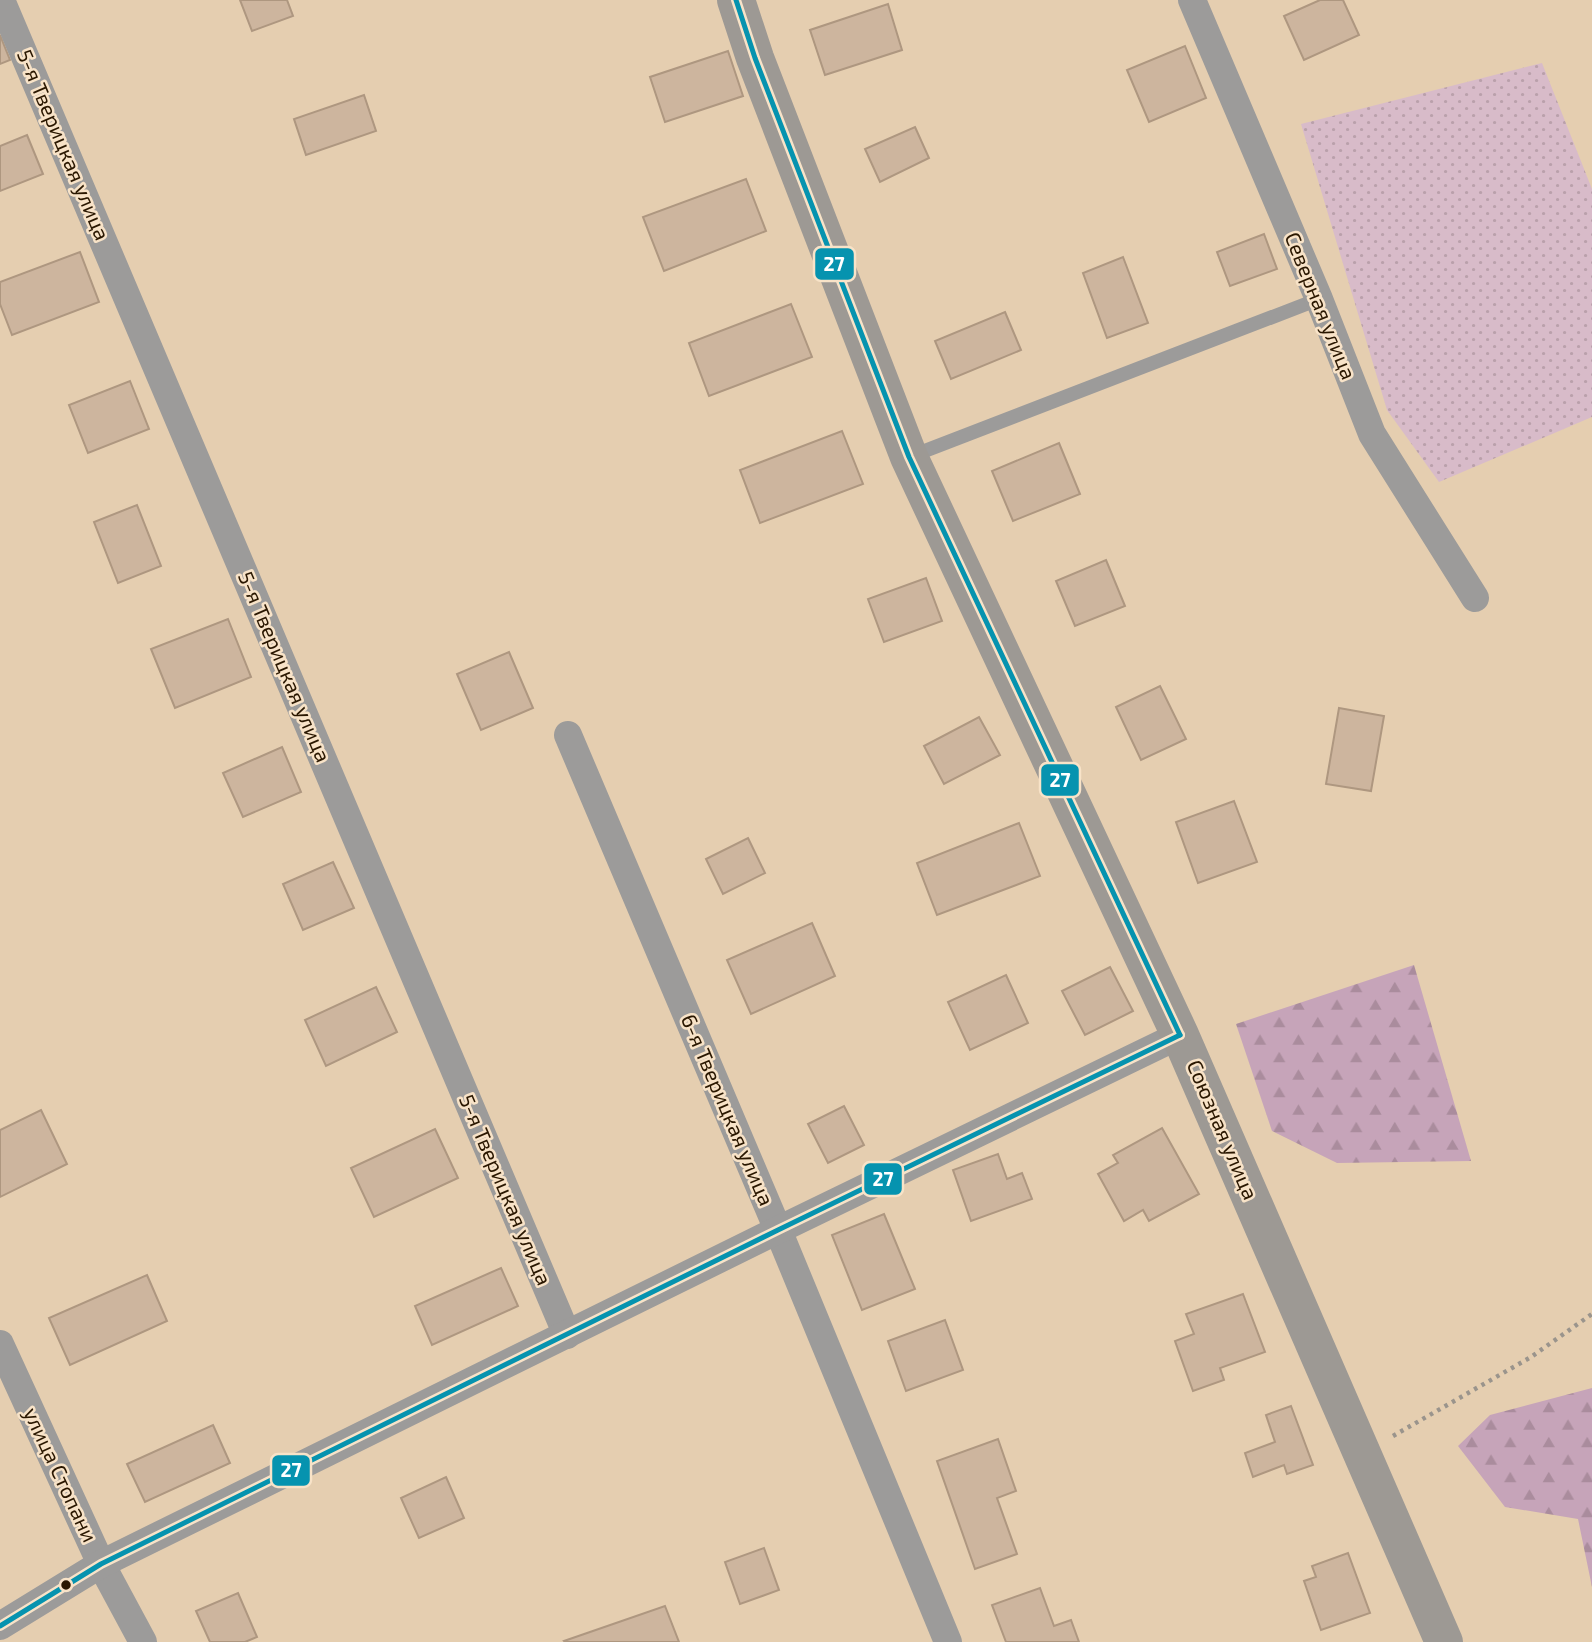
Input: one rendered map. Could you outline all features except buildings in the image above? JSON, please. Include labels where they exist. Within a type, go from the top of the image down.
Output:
[{"type":"street","name":"5-я Тверицкая улица","points":[[1,0],[567,1335]]},
{"type":"street","name":"Союзная улица","points":[[736,0],[755,58],[909,457],[1181,1034],[1444,1642]]},
{"type":"street","name":"Северная улица","points":[[1192,0],[1319,299],[1371,434],[1475,598]]},
{"type":"street","name":"6-я Тверицкая улица","points":[[568,735],[778,1230],[948,1642]]},
{"type":"street","points":[[0,1626],[101,1564],[1181,1034]]},
{"type":"street","name":"улица Стопани","points":[[0,1344],[101,1564],[143,1642]]},
{"type":"lane","points":[[909,457],[1319,299]]},
{"type":"path","points":[[1362,1454],[1531,1357],[1592,1314]]},
{"type":"shaded area","points":[[1542,63],[1592,189],[1592,417],[1439,482],[1387,410],[1301,124]]},
{"type":"green space","points":[[1414,965],[1471,1161],[1337,1163],[1272,1131],[1236,1024]]},
{"type":"green space","points":[[1592,1388],[1592,1587],[1578,1519],[1505,1507],[1458,1446],[1490,1415]]},
{"type":"transit line","name":"27","points":[[736,0],[755,58],[909,457],[1180,1035]]},
{"type":"transit line","name":"27","points":[[0,1626],[101,1564],[1180,1035]]}]
